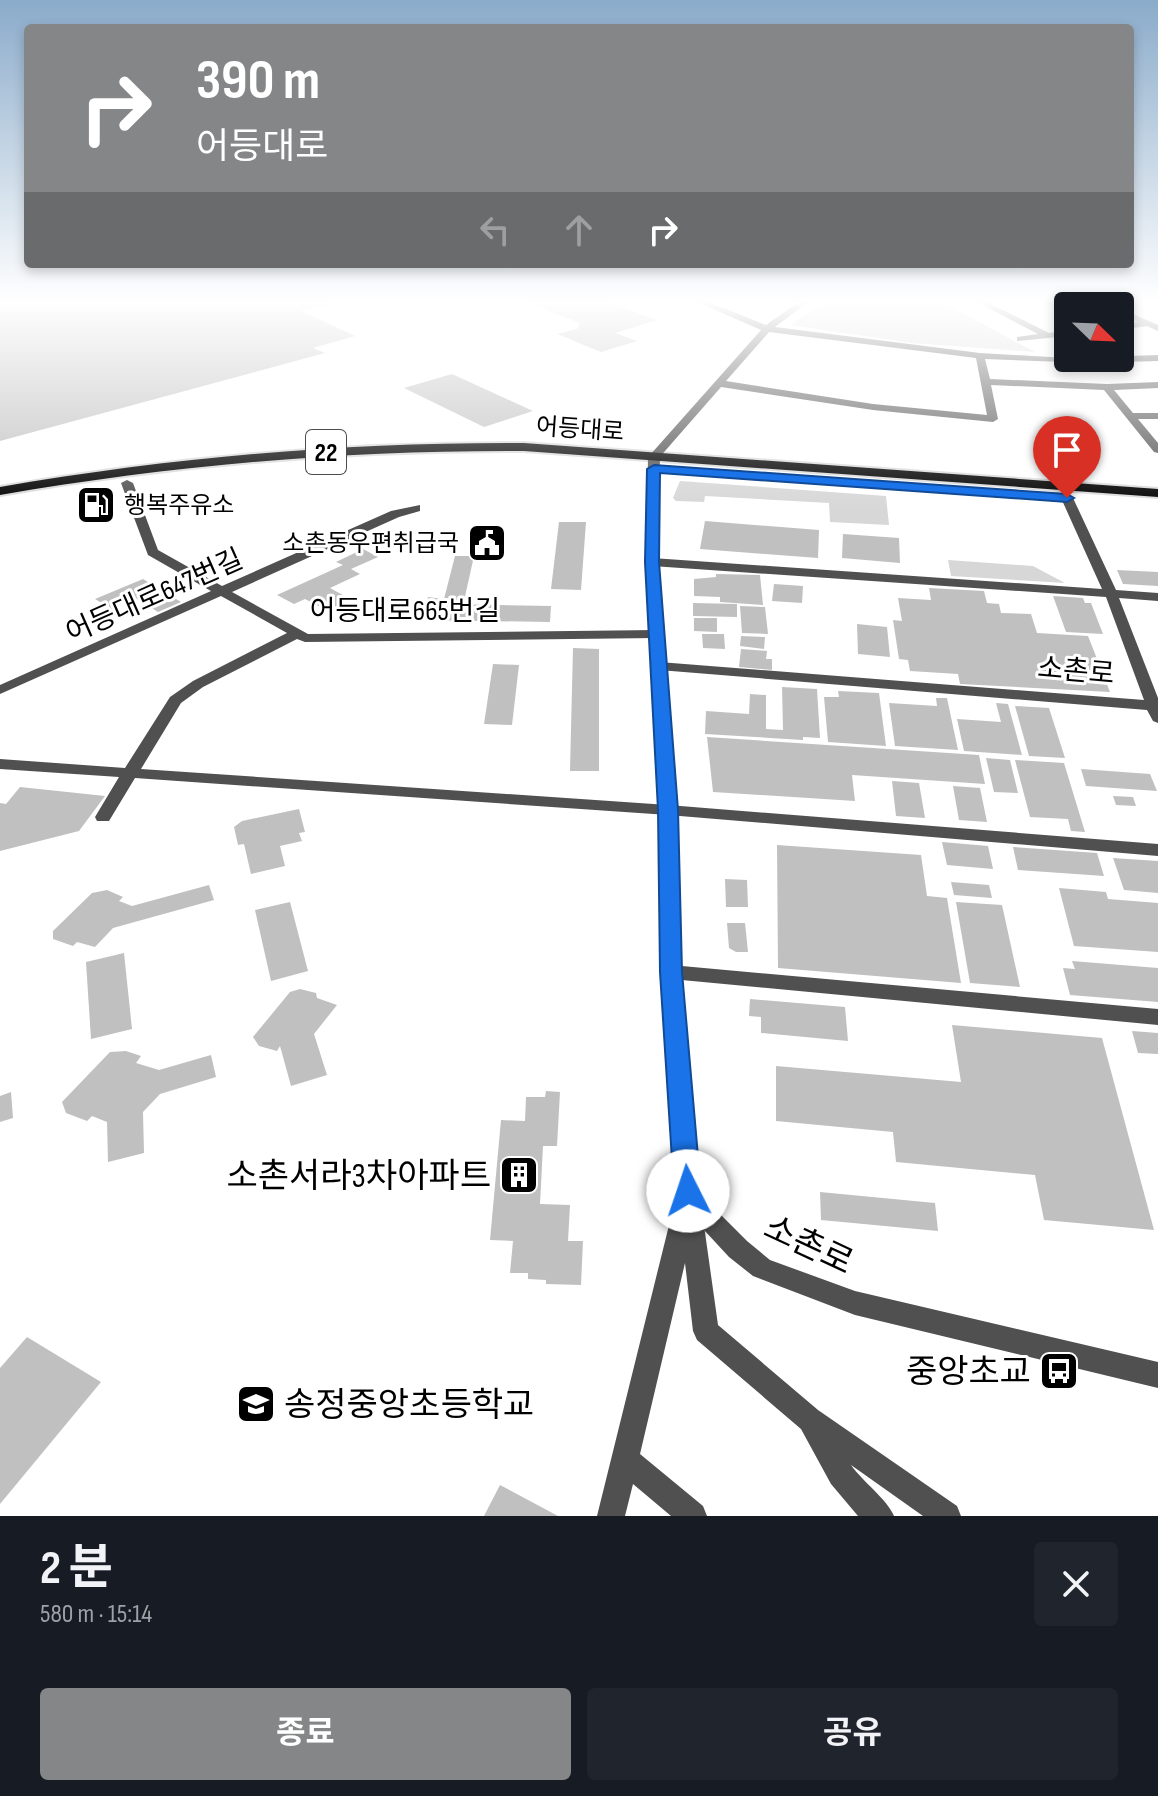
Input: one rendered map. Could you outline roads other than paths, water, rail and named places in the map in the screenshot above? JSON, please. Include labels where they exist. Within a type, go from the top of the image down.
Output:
[{"type":"main road","name":"어등대로","points":[[0,491],[193,464],[402,447],[524,447],[654,463],[1158,505]]},
{"type":"main road","name":"어등대로","points":[[0,501],[127,483],[401,458],[654,463],[1158,493]]},
{"type":"street","points":[[729,370],[654,463],[652,562],[668,810],[671,972],[688,1197],[706,1331],[809,1419],[947,1516]]},
{"type":"street","points":[[717,383],[873,407],[993,419],[983,370]]},
{"type":"street","points":[[986,382],[1107,387],[1158,385]]},
{"type":"street","points":[[1107,387],[1158,450]]},
{"type":"street","points":[[1132,416],[1158,416]]},
{"type":"street","name":"어등대로665번길","points":[[127,483],[152,552],[305,638],[656,634]]},
{"type":"street","points":[[1067,498],[1111,594],[1157,710]]},
{"type":"street","name":"어등대로647번길","points":[[0,690],[395,514],[416,508]]},
{"type":"street","points":[[652,562],[1158,597]]},
{"type":"street","points":[[103,817],[165,714],[184,692],[296,634]]},
{"type":"street","name":"소촌로","points":[[659,666],[1157,710]]},
{"type":"street","points":[[0,764],[668,810],[1158,850]]},
{"type":"street","points":[[671,972],[1158,1017]]},
{"type":"street","points":[[611,1516],[688,1197]]},
{"type":"street","name":"소촌로","points":[[688,1197],[738,1249],[762,1268],[815,1290],[855,1303],[1158,1375]]},
{"type":"street","points":[[809,1419],[836,1468],[860,1501],[880,1516]]},
{"type":"street","points":[[626,1460],[693,1516]]},
{"type":"place","name":"행복주유소","points":[[96,505]]},
{"type":"place","name":"소촌동우편취급국","points":[[487,543]]},
{"type":"place","name":"소촌서라3차아파트","points":[[519,1175]]},
{"type":"place","name":"중앙초교","points":[[1059,1371]]},
{"type":"place","name":"송정중앙초등학교","points":[[256,1404]]}]
